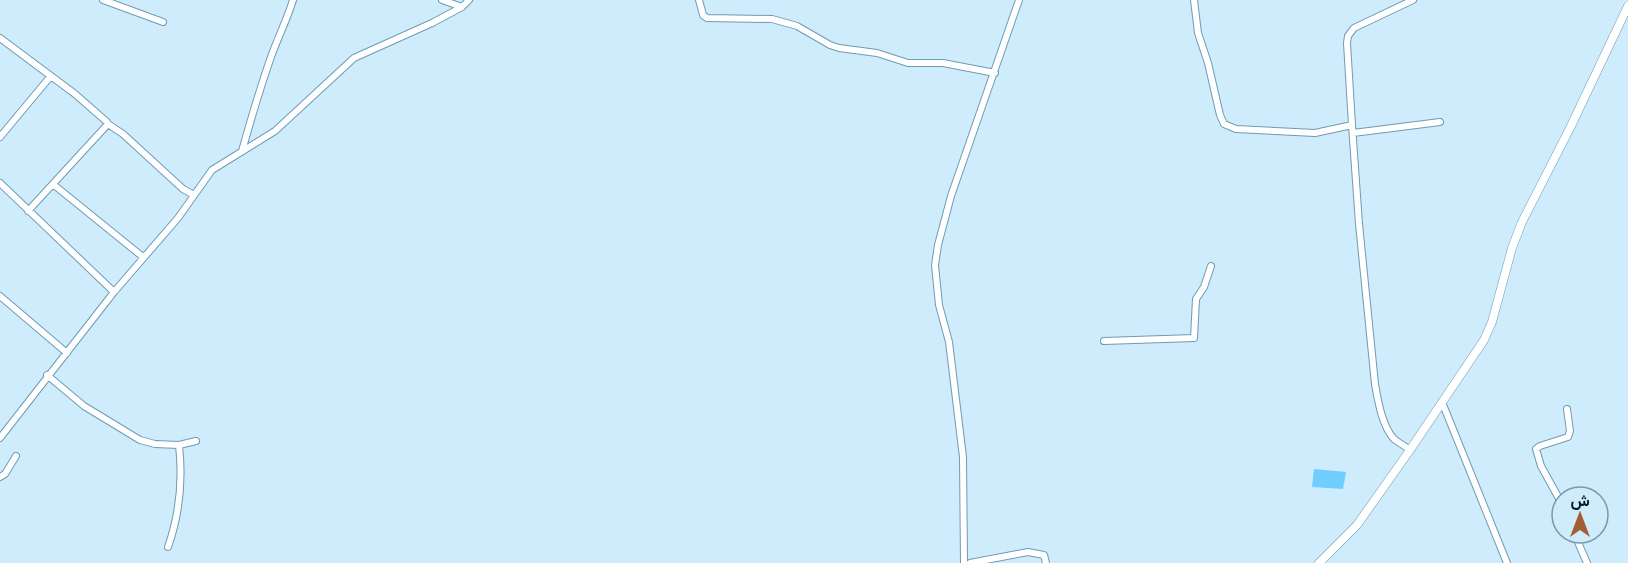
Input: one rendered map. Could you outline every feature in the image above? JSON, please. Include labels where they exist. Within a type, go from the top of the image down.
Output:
[{"type":"street","points":[[104,0],[163,22]]},
{"type":"street","points":[[242,151],[271,54],[286,22],[293,0]]},
{"type":"street","points":[[442,0],[462,7]]},
{"type":"street","points":[[0,438],[47,375],[142,257],[178,218],[212,170],[275,130],[354,58],[462,7],[469,0]]},
{"type":"street","points":[[699,0],[703,15],[707,18],[772,19],[797,26],[839,48],[877,53],[908,63],[943,63],[995,73]]},
{"type":"street","points":[[964,563],[963,457],[949,342],[939,305],[935,265],[951,196],[1019,0]]},
{"type":"street","points":[[1194,0],[1198,33],[1224,124],[1236,129],[1315,133],[1352,125]]},
{"type":"street","points":[[1410,450],[1394,438],[1388,429],[1375,384],[1352,125],[1348,36],[1353,28],[1365,21],[1413,0]]},
{"type":"street","points":[[1319,563],[1357,525],[1410,450],[1488,331],[1512,248],[1522,222],[1628,6]]},
{"type":"street","points":[[0,38],[75,94],[183,189],[194,195]]},
{"type":"street","points":[[0,137],[50,77]]},
{"type":"street","points":[[1353,133],[1440,122]]},
{"type":"street","points":[[28,211],[108,124]]},
{"type":"street","points":[[0,183],[114,292]]},
{"type":"street","points":[[54,184],[142,257]]},
{"type":"street","points":[[1104,341],[1194,338],[1196,299],[1204,287],[1210,267]]},
{"type":"street","points":[[0,296],[67,353]]},
{"type":"street","points":[[47,375],[84,406],[140,440],[155,444],[179,445],[196,441]]},
{"type":"street","points":[[1442,402],[1507,563]]},
{"type":"street","points":[[1552,485],[1536,452],[1540,446],[1569,437],[1567,409]]},
{"type":"street","points":[[168,547],[177,520],[181,489],[179,445]]},
{"type":"street","points":[[0,477],[5,474],[16,456]]},
{"type":"street","points":[[1579,545],[1587,563]]},
{"type":"street","points":[[970,563],[1028,552],[1044,555],[1046,563]]},
{"type":"shaded area","points":[[1314,469],[1346,472],[1343,489],[1312,487]]}]
